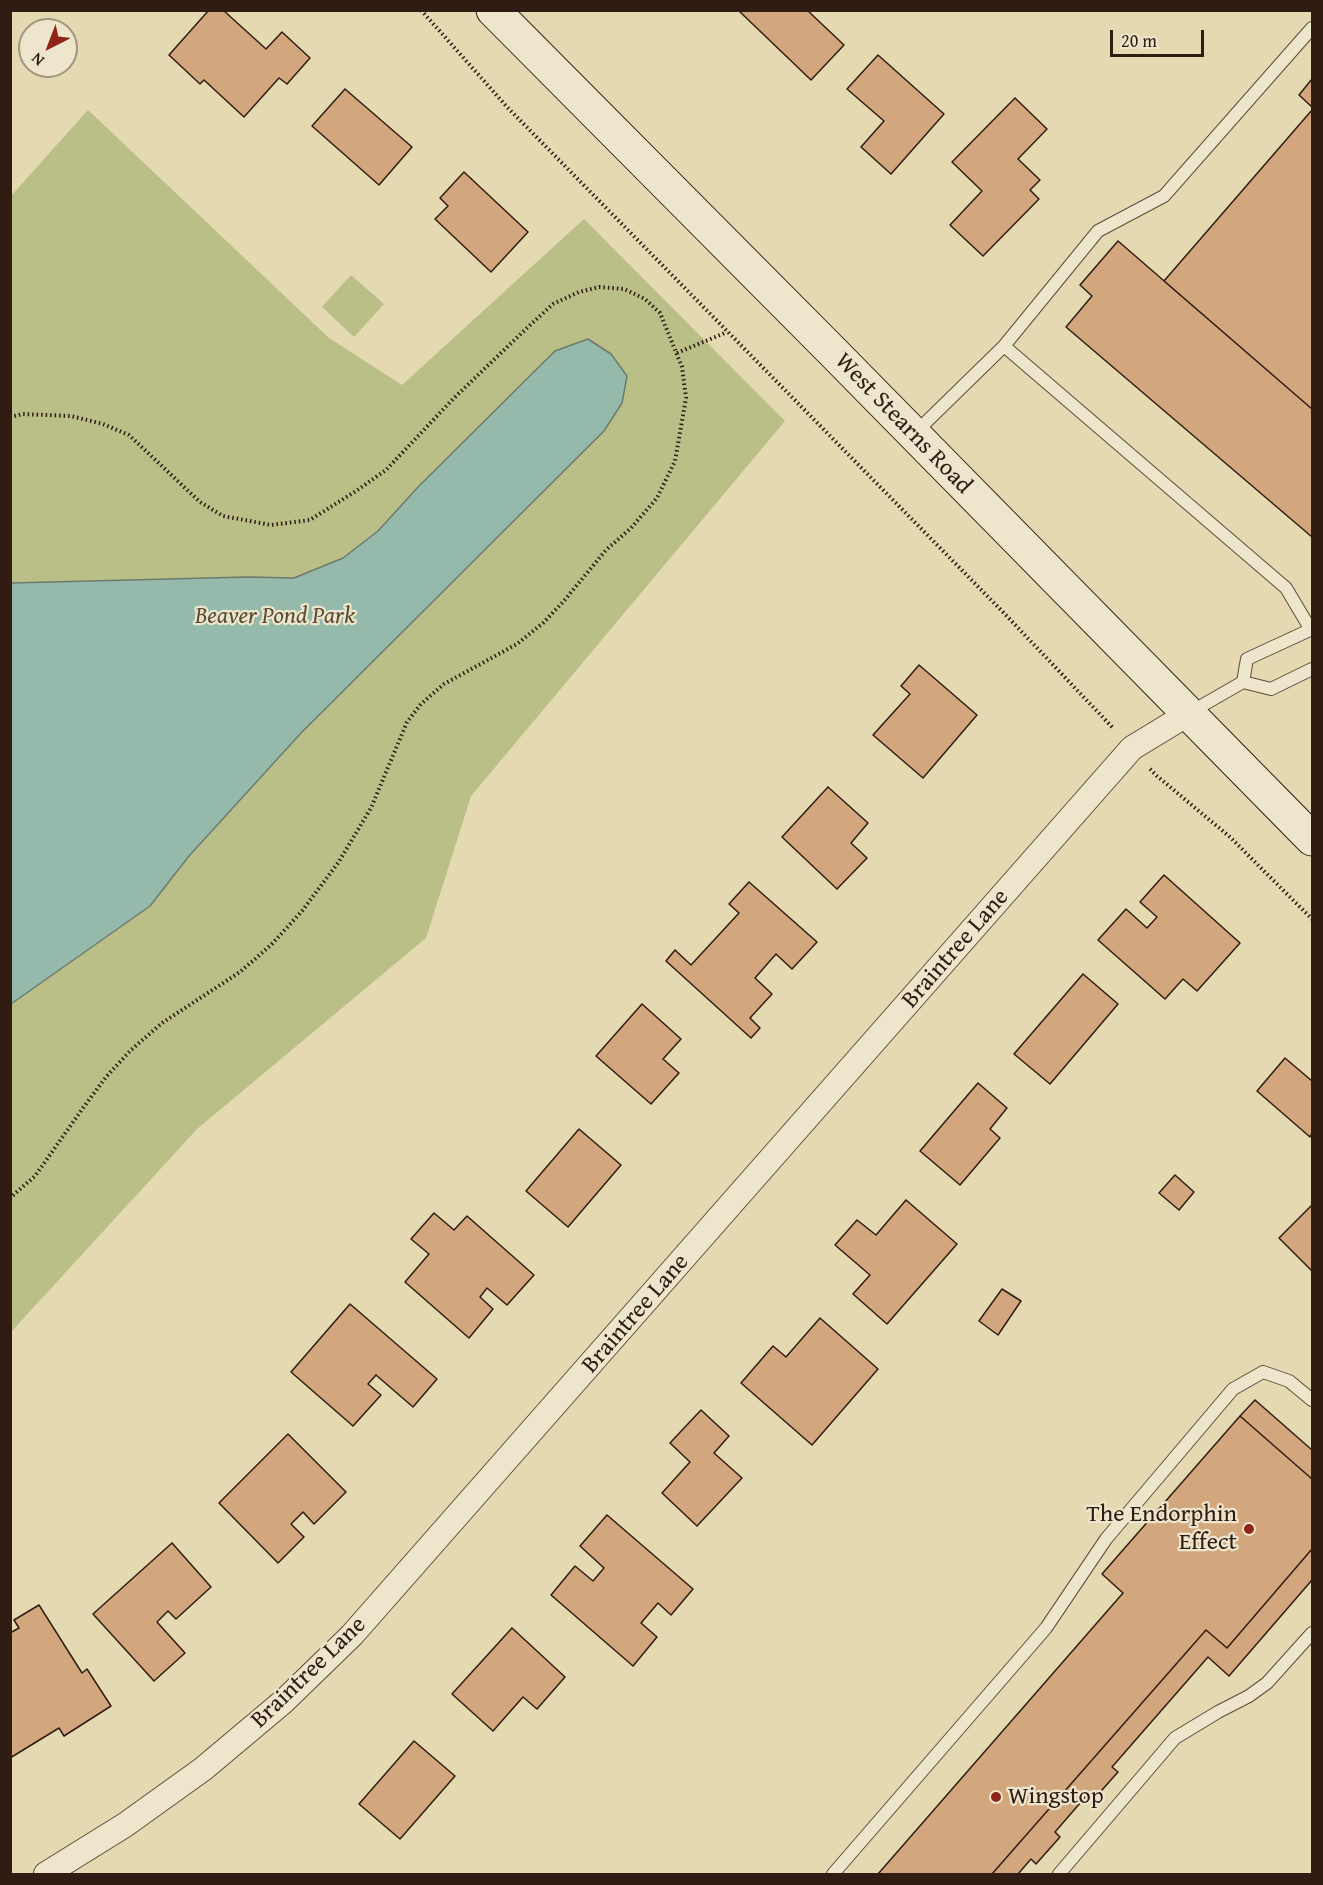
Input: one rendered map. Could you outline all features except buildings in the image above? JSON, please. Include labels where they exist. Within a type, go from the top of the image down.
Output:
[{"type":"main road","name":"West Stearns Road","points":[[493,10],[1312,839]]},
{"type":"street","name":"Braintree Lane","points":[[46,1875],[125,1825],[203,1769],[284,1701],[352,1635],[1132,748],[1188,714]]},
{"type":"lane","points":[[913,435],[1004,346],[1098,231],[1164,196],[1312,28]]},
{"type":"lane","points":[[1004,346],[1286,588],[1312,629],[1247,659],[1243,682]]},
{"type":"lane","points":[[1188,714],[1243,682],[1271,689],[1312,669]]},
{"type":"lane","points":[[833,1875],[1046,1628],[1106,1539],[1233,1389],[1263,1372],[1289,1381],[1312,1400]]},
{"type":"lane","points":[[1059,1875],[1175,1738],[1249,1696],[1267,1683],[1312,1636]]},
{"type":"path","points":[[421,10],[508,108],[1002,611],[1156,776],[1230,837],[1312,918]]},
{"type":"path","points":[[10,417],[23,414],[71,416],[103,424],[129,435],[201,502],[223,516],[271,525],[310,519],[386,470],[453,399],[528,327],[553,304],[579,292],[599,287],[624,289],[645,299],[660,313],[682,367],[686,398],[675,461],[657,498],[631,528],[606,550],[563,603],[543,623],[517,644],[444,684],[421,704],[406,722],[371,808],[338,864],[302,911],[271,945],[240,972],[162,1023],[131,1050],[83,1107],[36,1176],[10,1198]]},
{"type":"path","points":[[677,353],[727,332]]},
{"type":"green space","name":"Beaver Pond Park","points":[[88,110],[329,338],[402,385],[584,219],[785,421],[471,796],[426,938],[197,1129],[11,1332],[11,196]]},
{"type":"green space","points":[[351,275],[384,304],[354,337],[322,307]]},
{"type":"shaded area","points":[[588,339],[611,354],[627,376],[622,403],[604,431],[301,733],[189,856],[150,906],[11,1004],[11,583],[247,577],[294,578],[343,558],[378,531],[419,486],[555,351]]},
{"type":"place","name":"The Endorphin Effect","points":[[1249,1529]]},
{"type":"place","name":"Wingstop","points":[[996,1797]]}]
